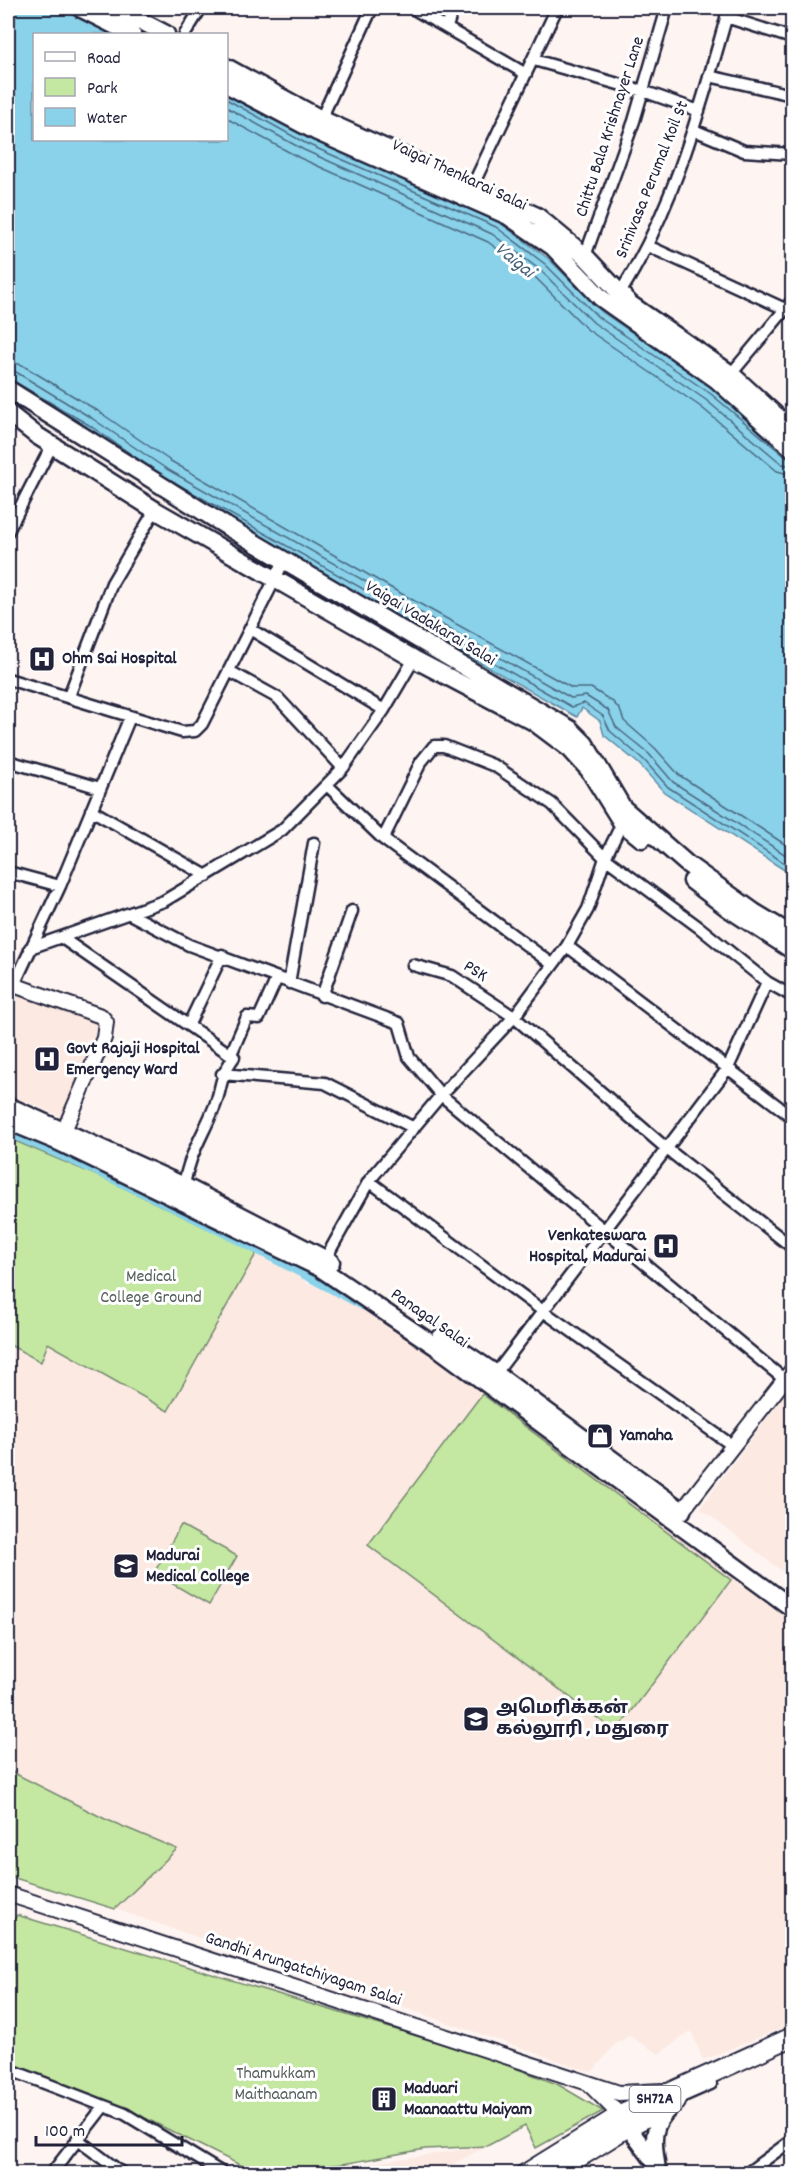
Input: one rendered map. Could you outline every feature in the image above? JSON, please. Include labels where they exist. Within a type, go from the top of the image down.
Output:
[{"type":"highway","name":"SH72A","points":[[525,2174],[624,2121],[792,2037]]},
{"type":"highway","name":"SH72A","points":[[681,2094],[792,2051]]},
{"type":"highway","name":"SH72A","points":[[553,2174],[624,2121]]},
{"type":"main road","points":[[80,8],[130,33]]},
{"type":"main road","points":[[116,8],[164,33]]},
{"type":"main road","name":"Vaigai Thenkarai Salai","points":[[228,69],[321,119],[537,216],[585,256],[630,304],[731,374],[792,430]]},
{"type":"main road","name":"Vaigai Thenkarai Salai","points":[[228,85],[317,132],[508,216],[553,247],[601,298],[717,380],[792,448]]},
{"type":"main road","name":"Vaigai Vadakarai Salai","points":[[8,389],[226,526],[570,729],[585,744],[623,808],[687,864],[754,912],[792,935]]},
{"type":"main road","name":"Vaigai Vadakarai Salai","points":[[8,413],[52,446],[155,510],[414,659],[534,723],[570,749],[589,770],[622,823],[726,907],[792,950]]},
{"type":"main road","name":"Panagal Salai","points":[[8,1106],[61,1136],[322,1263],[682,1511]]},
{"type":"main road","name":"Panagal Salai","points":[[8,1121],[61,1136]]},
{"type":"main road","name":"Panagal Salai","points":[[492,1379],[792,1608]]},
{"type":"main road","points":[[660,2170],[653,2144],[657,2122],[681,2094]]},
{"type":"main road","points":[[624,2121],[660,2170]]},
{"type":"street","points":[[185,33],[201,8]]},
{"type":"street","points":[[321,119],[372,8]]},
{"type":"street","points":[[412,8],[526,74]]},
{"type":"street","points":[[447,27],[453,8]]},
{"type":"street","points":[[472,187],[557,8]]},
{"type":"street","name":"Chittu Bala Krishnayer Lane","points":[[585,256],[643,91],[667,8]]},
{"type":"street","points":[[727,12],[792,38]]},
{"type":"street","name":"Srinivasa Perumal Koil St","points":[[620,293],[648,246],[694,130],[727,12]]},
{"type":"street","points":[[534,60],[643,91],[699,111]]},
{"type":"street","points":[[709,76],[792,95]]},
{"type":"street","points":[[694,130],[744,151],[792,154]]},
{"type":"street","points":[[648,246],[789,305],[731,374]]},
{"type":"street","points":[[8,531],[52,446]]},
{"type":"street","points":[[69,696],[112,583],[155,510]]},
{"type":"street","points":[[8,679],[182,732],[195,731],[202,724],[285,559]]},
{"type":"street","points":[[250,629],[384,710]]},
{"type":"street","points":[[30,948],[164,902],[282,830],[328,786],[343,768],[384,710],[414,659]]},
{"type":"street","points":[[229,671],[278,698],[343,768]]},
{"type":"street","points":[[61,1136],[104,1038],[106,1022],[101,1016],[11,984],[60,886],[130,717]]},
{"type":"street","points":[[383,839],[424,757],[434,746],[444,747],[495,766],[552,804],[605,858],[700,928],[767,982],[792,996]]},
{"type":"street","points":[[8,761],[100,788]]},
{"type":"street","points":[[328,786],[383,839],[552,964]]},
{"type":"street","points":[[91,810],[207,876]]},
{"type":"street","points":[[322,1263],[369,1181],[441,1095],[514,1017],[567,946],[588,909],[605,858],[622,823]]},
{"type":"street","points":[[289,983],[314,843]]},
{"type":"street","points":[[8,872],[60,886]]},
{"type":"street","points":[[322,996],[352,911]]},
{"type":"street","points":[[130,914],[189,945],[222,955],[322,996],[399,1023],[409,1057],[441,1095],[605,1230],[789,1375],[682,1511]]},
{"type":"street","points":[[62,938],[234,1057],[222,1074],[215,1106],[188,1161],[183,1194]]},
{"type":"street","points":[[567,946],[792,1117]]},
{"type":"street","points":[[189,1024],[222,955]]},
{"type":"street","name":"PSK","points":[[413,965],[452,976],[514,1017],[667,1149],[792,1247]]},
{"type":"street","points":[[231,1054],[247,1017],[259,1018],[277,978]]},
{"type":"street","points":[[492,1379],[728,1068],[767,982]]},
{"type":"street","points":[[222,1074],[325,1083],[414,1128]]},
{"type":"street","points":[[369,1181],[543,1311],[733,1446]]},
{"type":"street","name":"Gandhi Arungatchiyagam Salai","points":[[8,1894],[619,2093],[681,2094]]},
{"type":"street","points":[[542,2174],[625,2124],[792,2045]]},
{"type":"street","points":[[8,2069],[125,2114],[224,2174]]},
{"type":"street","name":"Gandhi Arungatchiyagam Salai","points":[[588,2083],[624,2121]]},
{"type":"street","points":[[51,2174],[104,2106]]},
{"type":"street","points":[[76,2139],[123,2174]]},
{"type":"street","points":[[746,2174],[792,2140]]},
{"type":"shaded area","name":"Govt Rajaji Hospital Emergency Ward","points":[[13,987],[99,1023],[65,1118],[8,1094],[8,988]]},
{"type":"shaded area","name":"அமெரிக்கன் கல்லூரி , மதுரை","points":[[110,1181],[303,1275],[307,1284],[318,1285],[381,1318],[792,1619],[792,2024],[703,2060],[691,2031],[659,2054],[629,2036],[616,2044],[592,2072],[115,1909],[176,1849],[105,1819],[8,1770],[8,1344],[41,1361]]},
{"type":"shaded area","points":[[792,1385],[792,1579],[700,1508]]},
{"type":"shaded area","points":[[487,2146],[452,2165],[444,2173],[306,2173]]},
{"type":"green space","name":"Medical College Ground","points":[[8,1138],[110,1181],[257,1252],[168,1411],[48,1343],[41,1362],[8,1344]]},
{"type":"green space","points":[[482,1394],[731,1580],[616,1732],[368,1545]]},
{"type":"green space","points":[[181,1525],[237,1556],[209,1605],[154,1573]]},
{"type":"green space","points":[[8,1770],[105,1819],[177,1849],[115,1909],[8,1876]]},
{"type":"green space","name":"Thamukkam Maithaanam","points":[[17,1915],[486,2057],[557,2084],[603,2111],[536,2148],[525,2126],[487,2146],[425,2149],[343,2164],[256,2173],[143,2117],[8,2063],[8,1927]]},
{"type":"water","name":"Vaigai","points":[[8,8],[58,8],[112,33],[33,33],[33,141],[228,141],[228,93],[310,138],[499,222],[549,259],[602,312],[715,389],[792,455],[792,875],[664,792],[639,764],[604,735],[600,721],[582,708],[577,717],[279,550],[8,382]]},
{"type":"waterway","points":[[8,1132],[143,1192],[363,1305]]},
{"type":"place","name":"Ohm Sai Hospital","points":[[42,659]]},
{"type":"place","name":"Govt Rajaji Hospital Emergency Ward","points":[[47,1059]]},
{"type":"place","name":"Venkateswara Hospital, Madurai","points":[[666,1246]]},
{"type":"place","name":"Yamaha","points":[[600,1436]]},
{"type":"place","name":"Madurai Medical College","points":[[126,1566]]},
{"type":"place","name":"அமெரிக்கன் கல்லூரி , மதுரை","points":[[476,1719]]},
{"type":"place","name":"Maduari Maanaattu Maiyam","points":[[384,2099]]}]
